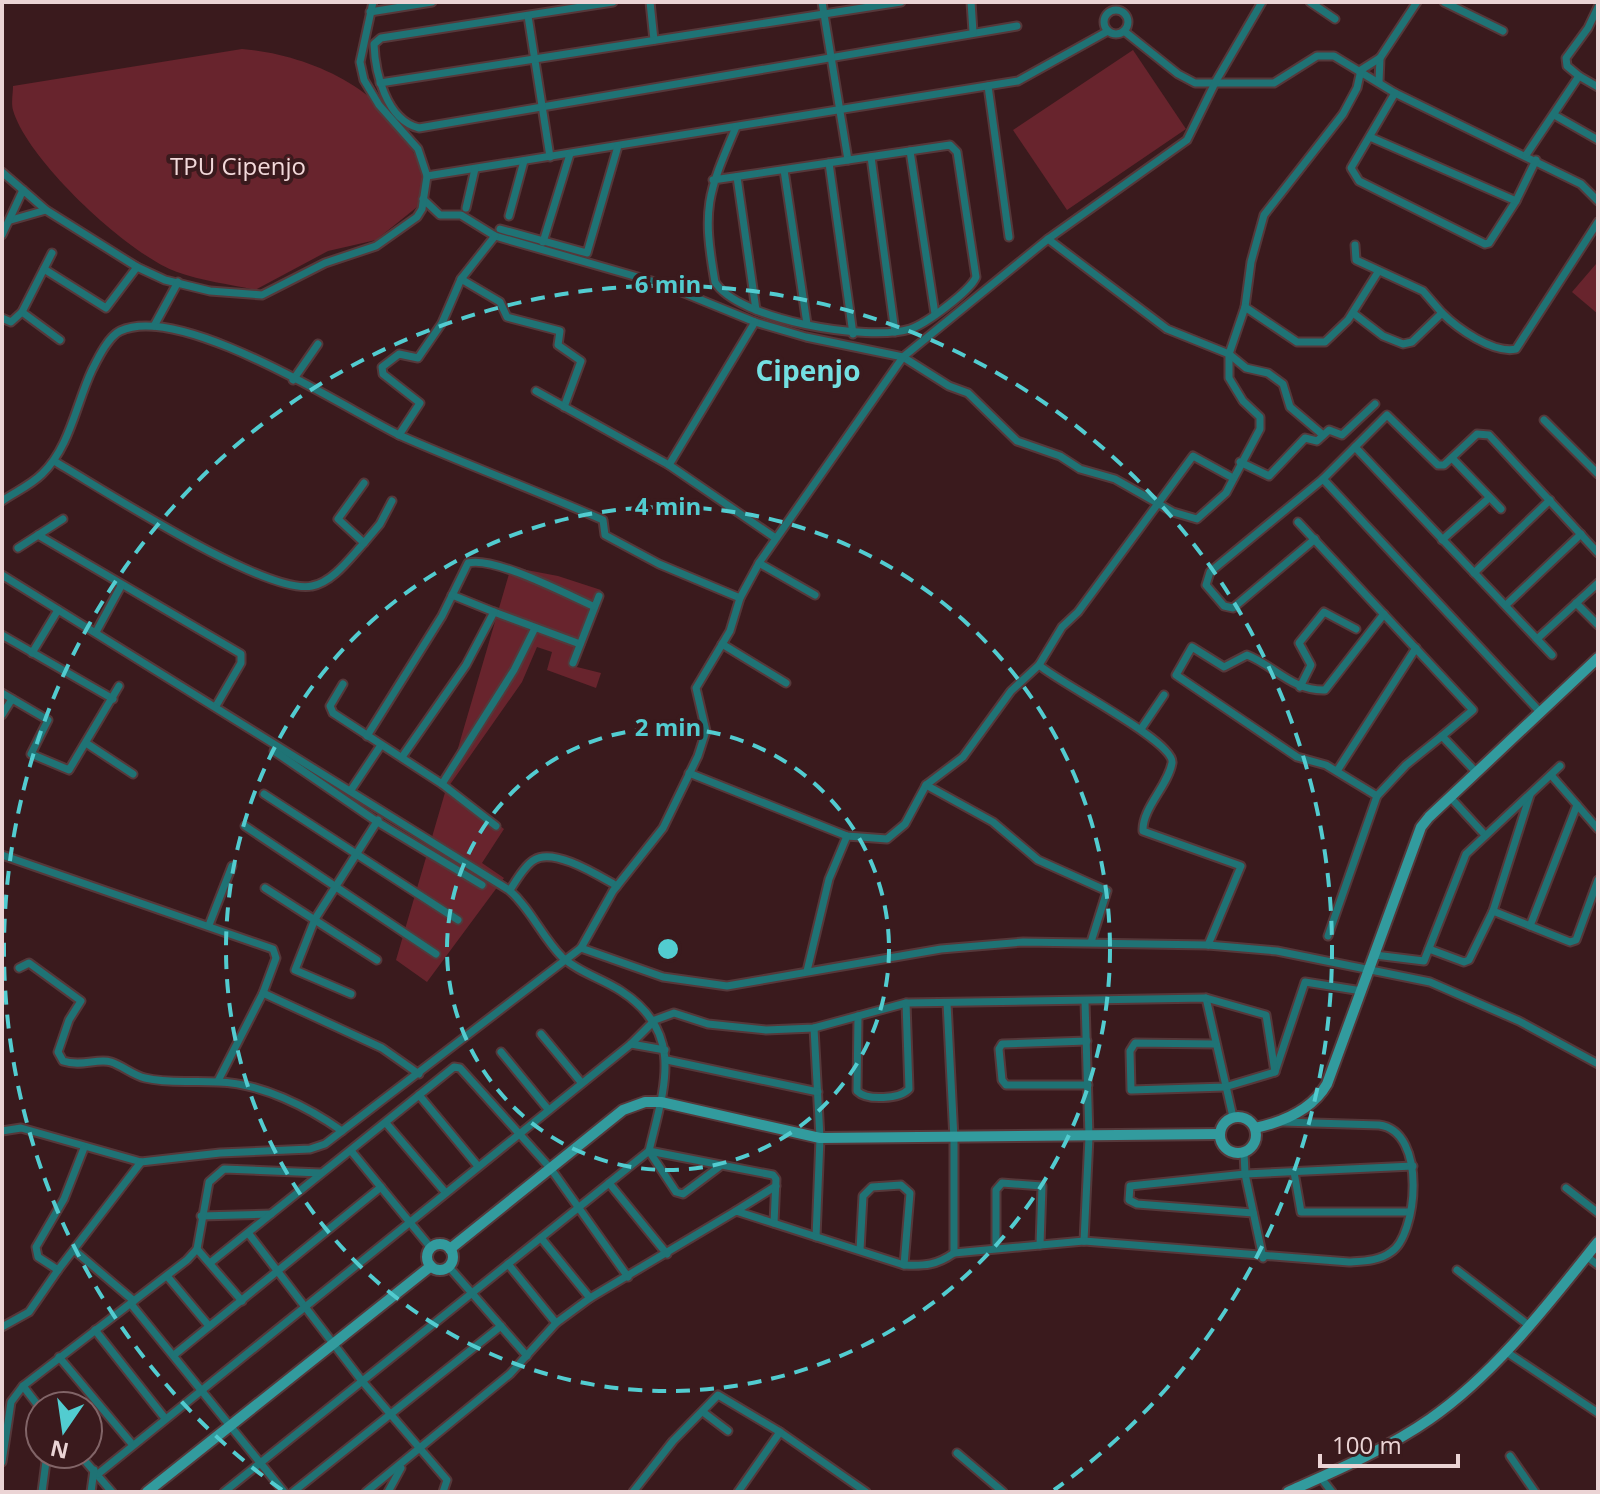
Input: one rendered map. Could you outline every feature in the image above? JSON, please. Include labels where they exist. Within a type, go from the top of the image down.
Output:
[{"type":"street","points":[[2,172],[46,210],[137,267],[178,282],[241,296],[262,295],[325,263],[376,246],[417,217],[427,176],[418,149],[379,105],[364,80],[360,62],[373,2]]},
{"type":"street","points":[[370,12],[395,5],[432,2]]},
{"type":"street","points":[[613,2],[377,39],[374,68],[380,83],[406,122],[419,128],[832,60],[1017,26]]},
{"type":"street","points":[[650,2],[654,40]]},
{"type":"street","points":[[822,2],[848,160]]},
{"type":"street","points":[[380,83],[901,2]]},
{"type":"street","points":[[971,2],[973,32]]},
{"type":"street","points":[[2,1131],[21,1128],[141,1162],[220,1153],[314,1148],[419,1074],[581,948],[617,886],[663,828],[689,773],[706,731],[696,688],[722,644],[740,598],[759,563],[774,537],[903,357],[1048,239],[1187,140],[1216,81],[1262,2]]},
{"type":"street","points":[[1310,2],[1335,19]]},
{"type":"street","points":[[423,199],[440,215],[461,215],[498,233],[662,284],[755,322],[806,337],[903,357],[949,386],[968,393],[1017,441],[1060,456],[1080,469],[1115,479],[1187,518],[1197,519],[1226,493],[1261,423],[1229,378],[1229,354],[1245,307],[1251,262],[1264,215],[1343,114],[1357,88],[1361,70],[1380,58],[1417,2]]},
{"type":"street","points":[[1444,2],[1503,31]]},
{"type":"street","points":[[1597,4],[1588,28],[1566,58],[1567,66],[1598,87]]},
{"type":"street","points":[[427,176],[988,86],[1038,73],[1108,31],[1120,34],[1128,19],[1118,6],[1104,20],[1108,31]]},
{"type":"street","points":[[528,16],[550,157]]},
{"type":"street","points":[[1588,28],[1598,34]]},
{"type":"street","points":[[1124,31],[1187,80],[1274,83],[1317,56],[1327,54],[1361,70],[1395,93],[1581,184],[1598,201]]},
{"type":"street","points":[[1379,82],[1380,58]]},
{"type":"street","points":[[1526,155],[1556,116],[1579,76]]},
{"type":"street","points":[[988,86],[1009,237]]},
{"type":"street","points":[[1395,93],[1351,168],[1359,181],[1485,244],[1489,243],[1516,201],[1536,160]]},
{"type":"street","points":[[1556,116],[1598,140]]},
{"type":"street","points":[[713,180],[944,144],[957,152],[976,272],[973,283],[918,325],[895,332],[853,334],[756,310],[720,289],[715,282],[706,214],[713,180],[736,127]]},
{"type":"street","points":[[1370,137],[1516,201]]},
{"type":"street","points":[[498,233],[584,253],[589,250],[618,146]]},
{"type":"street","points":[[910,151],[935,314]]},
{"type":"street","points":[[543,242],[570,154]]},
{"type":"street","points":[[871,157],[895,332]]},
{"type":"street","points":[[509,216],[524,161]]},
{"type":"street","points":[[829,163],[853,334]]},
{"type":"street","points":[[466,208],[475,169]]},
{"type":"street","points":[[784,170],[807,324]]},
{"type":"street","points":[[737,177],[756,310]]},
{"type":"street","points":[[2,235],[23,190]]},
{"type":"street","points":[[11,220],[46,210]]},
{"type":"street","points":[[1355,245],[1356,260],[1423,291],[1442,313],[1464,330],[1509,351],[1516,349],[1598,222]]},
{"type":"street","points":[[399,435],[420,403],[383,374],[382,367],[399,354],[418,358],[442,323],[461,279],[498,233]]},
{"type":"street","points":[[1048,239],[1167,329],[1229,354],[1246,368],[1268,373],[1286,386],[1290,407],[1323,435]]},
{"type":"street","points":[[2,318],[11,322],[22,312],[52,253]]},
{"type":"street","points":[[44,269],[106,308],[137,267]]},
{"type":"street","points":[[1245,307],[1297,342],[1325,342],[1353,313],[1378,272]]},
{"type":"street","points":[[461,279],[498,300],[507,317],[560,331],[558,345],[581,361],[564,407]]},
{"type":"street","points":[[154,326],[178,282]]},
{"type":"street","points":[[22,312],[60,340]]},
{"type":"street","points":[[1353,313],[1383,336],[1403,344],[1412,342],[1442,313]]},
{"type":"street","points":[[669,465],[755,322]]},
{"type":"street","points":[[2,501],[41,475],[54,461],[92,370],[111,338],[130,328],[154,326],[235,349],[399,435],[488,475],[519,482],[603,520],[605,535],[659,564],[740,598]]},
{"type":"street","points":[[293,380],[318,344]]},
{"type":"street","points":[[536,391],[669,465],[774,537]]},
{"type":"street","points":[[1240,462],[1269,476],[1305,438],[1317,441],[1329,430],[1342,435],[1375,404]]},
{"type":"street","points":[[1315,539],[1233,608],[1224,606],[1206,585],[1210,572],[1323,479],[1387,415],[1430,461],[1444,465],[1483,432],[1598,553]]},
{"type":"street","points":[[1544,420],[1598,474]]},
{"type":"street","points":[[1355,447],[1552,655]]},
{"type":"street","points":[[689,773],[847,836],[887,839],[905,824],[926,785],[963,757],[1011,691],[1039,665],[1062,627],[1078,612],[1193,456],[1233,478]]},
{"type":"street","points":[[1452,458],[1501,509]]},
{"type":"street","points":[[54,461],[270,580],[313,586],[333,575],[364,543],[380,524],[392,501]]},
{"type":"street","points":[[1323,479],[1541,713]]},
{"type":"street","points":[[364,483],[338,519],[364,543]]},
{"type":"street","points":[[1442,540],[1489,498]]},
{"type":"street","points":[[1474,573],[1550,500]]},
{"type":"street","points":[[18,548],[63,519]]},
{"type":"street","points":[[1298,522],[1473,710],[1406,765],[1377,796],[1328,936]]},
{"type":"street","points":[[1506,605],[1581,534]]},
{"type":"street","points":[[38,535],[241,654],[241,663],[216,706]]},
{"type":"street","points":[[367,736],[468,563],[479,562],[593,606]]},
{"type":"street","points":[[759,563],[815,595]]},
{"type":"street","points":[[2,575],[510,890],[564,959],[620,990],[655,1020],[665,1050],[667,1060],[661,1102],[649,1151],[508,1264],[472,1289],[224,1492]]},
{"type":"street","points":[[1537,639],[1598,583]]},
{"type":"street","points":[[96,632],[121,586]]},
{"type":"street","points":[[452,595],[580,644]]},
{"type":"street","points":[[573,663],[599,596]]},
{"type":"street","points":[[1576,603],[1598,625]]},
{"type":"street","points":[[32,653],[58,610]]},
{"type":"street","points":[[402,757],[466,665],[494,612]]},
{"type":"street","points":[[1300,687],[1311,665],[1299,643],[1316,618],[1323,612],[1356,629]]},
{"type":"street","points":[[1377,796],[1337,771],[1297,757],[1176,675],[1192,647],[1224,667],[1243,656],[1252,656],[1300,687],[1312,691],[1328,688],[1384,614]]},
{"type":"street","points":[[442,784],[514,670],[535,628]]},
{"type":"street","points":[[2,635],[113,699]]},
{"type":"street","points":[[722,644],[786,683]]},
{"type":"street","points":[[1337,771],[1416,648]]},
{"type":"street","points":[[1281,1122],[1322,1093],[1421,827],[1598,658]]},
{"type":"street","points":[[1039,665],[1075,692],[1141,729],[1168,749],[1172,763],[1143,831],[1241,866],[1208,945]]},
{"type":"street","points":[[343,684],[330,710],[442,784],[496,826]]},
{"type":"street","points":[[2,693],[48,720],[30,752],[33,756],[69,770],[119,686]]},
{"type":"street","points":[[1141,729],[1164,695]]},
{"type":"street","points":[[2,715],[12,699]]},
{"type":"street","points":[[1442,736],[1476,772]]},
{"type":"street","points":[[86,743],[133,774]]},
{"type":"street","points":[[351,790],[381,745]]},
{"type":"street","points":[[274,751],[376,821],[482,885]]},
{"type":"street","points":[[1375,955],[1424,961],[1461,862],[1485,835],[1560,766]]},
{"type":"street","points":[[1551,775],[1598,829]]},
{"type":"street","points":[[926,785],[993,822],[1038,860],[1107,891],[1091,942]]},
{"type":"street","points":[[1429,949],[1466,962],[1493,911],[1531,793]]},
{"type":"street","points":[[264,794],[458,920]]},
{"type":"street","points":[[1450,797],[1485,835]]},
{"type":"street","points":[[1530,926],[1577,805]]},
{"type":"street","points":[[351,994],[295,970],[315,919],[384,812]]},
{"type":"street","points":[[245,826],[436,954]]},
{"type":"street","points":[[807,971],[829,879],[847,836]]},
{"type":"street","points":[[2,855],[209,925],[276,953],[263,993],[218,1081]]},
{"type":"street","points":[[510,890],[534,860],[544,857],[563,858],[617,886]]},
{"type":"street","points":[[209,925],[232,866]]},
{"type":"street","points":[[1493,911],[1570,942],[1576,940],[1598,880]]},
{"type":"street","points":[[265,888],[377,960]]},
{"type":"street","points":[[581,948],[689,983],[727,986],[941,949],[1023,942],[1208,945],[1277,951],[1416,977],[1464,996],[1598,1064]]},
{"type":"street","points":[[19,968],[29,963],[81,1001],[66,1026],[58,1052],[63,1061],[89,1065],[110,1062],[142,1077],[183,1084],[218,1081],[243,1086],[302,1106],[342,1131]]},
{"type":"street","points":[[1275,1072],[1305,982],[1362,991]]},
{"type":"street","points":[[263,993],[382,1048],[419,1074]]},
{"type":"street","points":[[91,1492],[96,1472],[580,1081],[631,1044],[655,1020],[674,1013],[729,1028],[814,1028],[906,1003],[1206,998],[1266,1015],[1275,1072]]},
{"type":"street","points":[[1206,998],[1233,1117]]},
{"type":"street","points":[[1084,1241],[1089,1137],[1085,1001]]},
{"type":"street","points":[[858,1016],[857,1091],[867,1097],[900,1096],[909,1089],[906,1003]]},
{"type":"street","points":[[947,1003],[954,1139],[954,1253]]},
{"type":"street","points":[[814,1028],[820,1138],[816,1237]]},
{"type":"street","points":[[541,1034],[580,1081]]},
{"type":"street","points":[[1087,1041],[1002,1044],[999,1049],[1002,1080],[1006,1085],[1088,1085]]},
{"type":"street","points":[[1214,1044],[1135,1043],[1130,1051],[1131,1090],[1225,1087],[1275,1072]]},
{"type":"street","points":[[631,1044],[665,1050]]},
{"type":"street","points":[[501,1052],[547,1108]]},
{"type":"street","points":[[667,1060],[818,1092]]},
{"type":"street","points":[[210,1263],[321,1173],[352,1152],[452,1067],[460,1068],[551,1169],[628,1277]]},
{"type":"street","points":[[419,1095],[477,1165]]},
{"type":"street","points":[[450,1249],[623,1110],[645,1102],[661,1102],[820,1138],[1220,1134]]},
{"type":"street","points":[[1233,1117],[1246,1118],[1255,1128],[1255,1142],[1244,1152],[1227,1149],[1220,1134],[1224,1123],[1233,1117]]},
{"type":"street","points":[[736,1211],[904,1265],[933,1265],[954,1253],[1084,1241],[1263,1258],[1349,1262],[1380,1257],[1391,1252],[1402,1240],[1413,1166],[1405,1140],[1392,1127],[1281,1122],[1255,1128]]},
{"type":"street","points":[[386,1123],[445,1192]]},
{"type":"street","points":[[58,1270],[38,1257],[36,1247],[64,1199],[84,1148]]},
{"type":"street","points":[[649,1151],[679,1194],[719,1167]]},
{"type":"street","points":[[649,1151],[719,1167],[773,1175],[776,1186],[774,1223]]},
{"type":"street","points":[[352,1152],[431,1248]]},
{"type":"street","points":[[1244,1152],[1245,1174],[1263,1258]]},
{"type":"street","points":[[2,1327],[29,1312],[141,1162]]},
{"type":"street","points":[[1253,1213],[1137,1204],[1129,1200],[1130,1186],[1245,1174],[1413,1166]]},
{"type":"street","points":[[2,1462],[11,1402],[23,1386],[167,1276],[197,1249],[209,1182],[224,1169],[321,1173]]},
{"type":"street","points":[[1294,1172],[1301,1212],[1408,1212]]},
{"type":"street","points":[[609,1183],[667,1254]]},
{"type":"street","points":[[996,1248],[996,1190],[1002,1183],[1042,1186],[1040,1245]]},
{"type":"street","points":[[860,1250],[863,1196],[872,1187],[901,1185],[910,1193],[904,1265]]},
{"type":"street","points":[[366,1492],[510,1374],[556,1323],[590,1298],[776,1186]]},
{"type":"street","points":[[174,1355],[381,1187]]},
{"type":"street","points":[[1566,1188],[1598,1213]]},
{"type":"street","points":[[201,1216],[273,1214]]},
{"type":"street","points":[[249,1234],[333,1345],[447,1480],[443,1492]]},
{"type":"street","points":[[541,1238],[590,1298]]},
{"type":"street","points":[[1288,1492],[1321,1478],[1429,1419],[1505,1351],[1598,1242]]},
{"type":"street","points":[[441,1244],[450,1249],[453,1258],[449,1267],[440,1270],[431,1266],[427,1257],[431,1248],[441,1244]]},
{"type":"street","points":[[197,1249],[242,1301]]},
{"type":"street","points":[[74,1250],[132,1302],[284,1492]]},
{"type":"street","points":[[1586,1256],[1598,1265]]},
{"type":"street","points":[[508,1264],[556,1323]]},
{"type":"street","points":[[147,1492],[431,1266]]},
{"type":"street","points":[[449,1267],[472,1289],[527,1356]]},
{"type":"street","points":[[1457,1270],[1527,1324]]},
{"type":"street","points":[[167,1276],[209,1326]]},
{"type":"street","points":[[293,1492],[501,1326]]},
{"type":"street","points":[[95,1330],[164,1417]]},
{"type":"street","points":[[1505,1351],[1598,1413]]},
{"type":"street","points":[[59,1357],[132,1444]]},
{"type":"street","points":[[23,1386],[26,1390]]},
{"type":"street","points":[[633,1492],[673,1441],[718,1395],[724,1395],[866,1492]]},
{"type":"street","points":[[703,1412],[728,1431]]},
{"type":"street","points":[[738,1492],[780,1432]]},
{"type":"street","points":[[957,1453],[1003,1492]]},
{"type":"street","points":[[1510,1456],[1535,1492]]},
{"type":"street","points":[[388,1492],[404,1462]]},
{"type":"street","points":[[42,1492],[45,1470]]},
{"type":"street","points":[[96,1472],[112,1492]]},
{"type":"street","points":[[1321,1478],[1332,1492]]},
{"type":"green space","name":"TPU Cipenjo","points":[[242,49],[294,59],[319,68],[366,94],[402,132],[417,161],[427,199],[376,240],[328,251],[255,290],[177,272],[133,247],[58,179],[22,131],[12,104],[13,86]]},
{"type":"green space","points":[[1133,50],[1186,129],[1067,210],[1013,130]]},
{"type":"green space","points":[[1596,264],[1598,266],[1598,314],[1572,292]]},
{"type":"green space","points":[[511,567],[558,576],[601,590],[573,666],[601,673],[596,688],[547,670],[552,652],[537,647],[522,682],[449,786],[504,829],[482,863],[504,878],[427,982],[396,960]]},
{"type":"district","name":"Cipenjo","points":[[808,371]]}]
